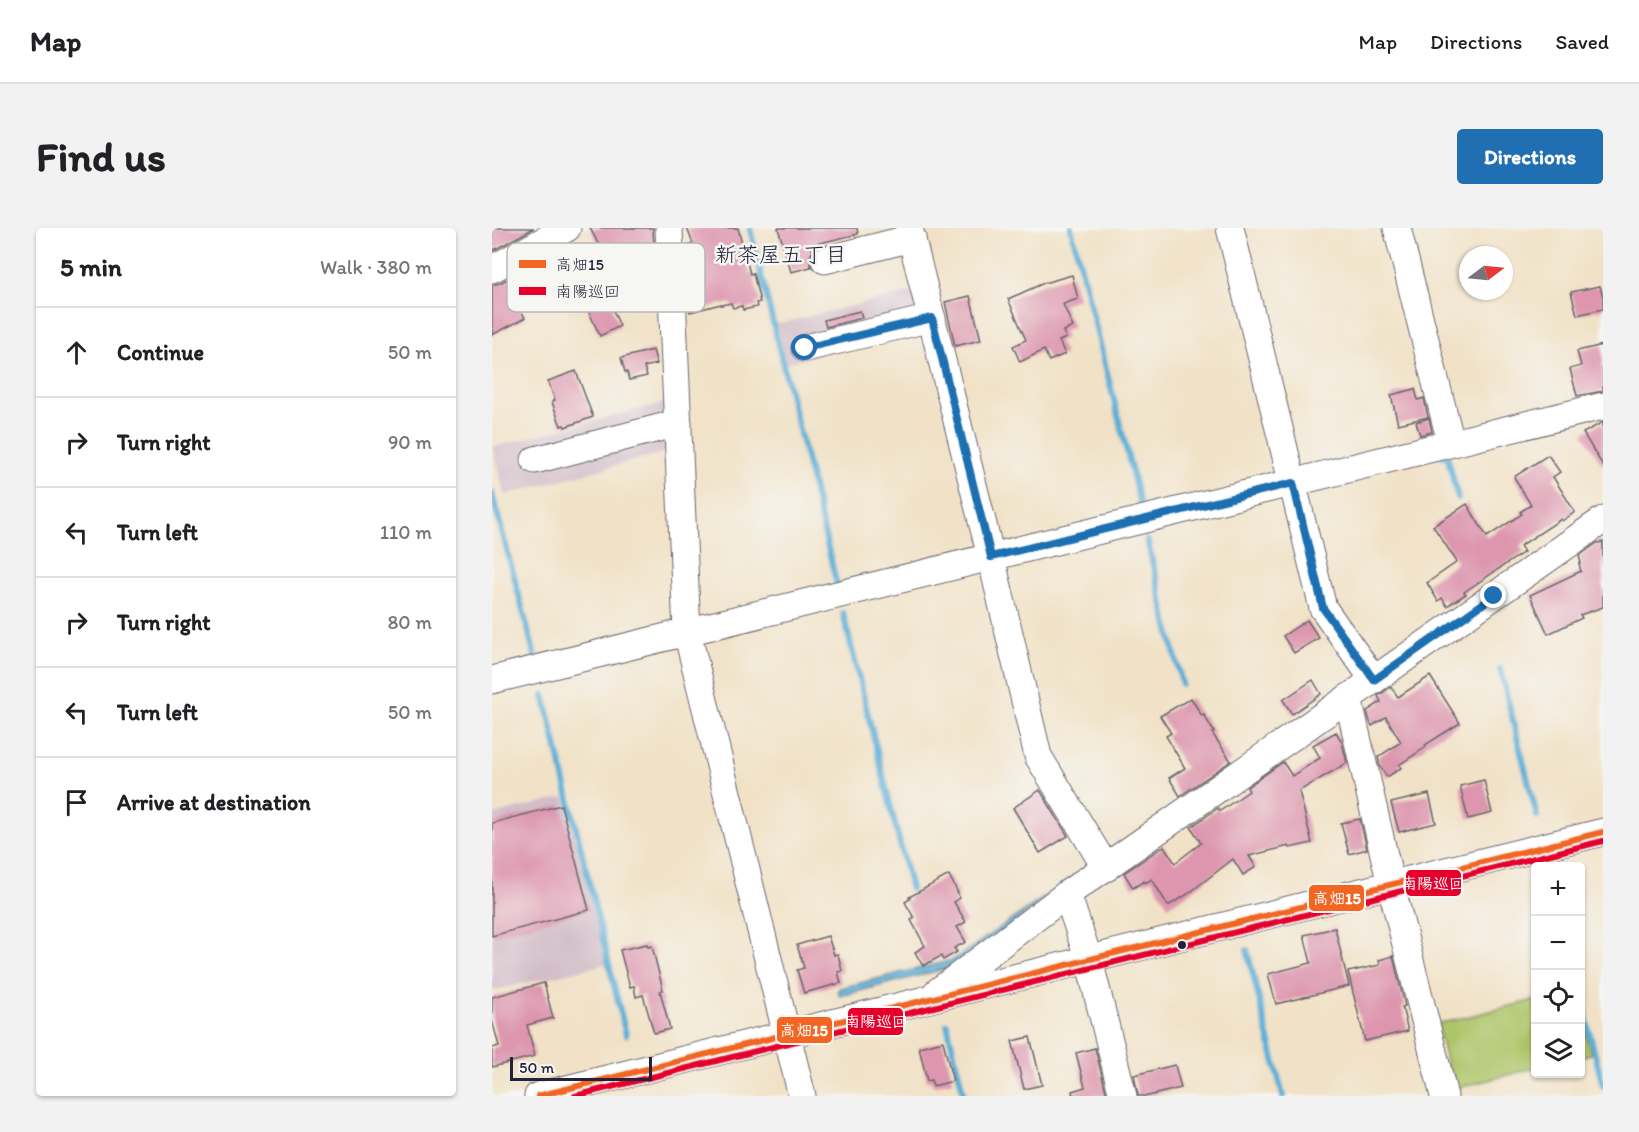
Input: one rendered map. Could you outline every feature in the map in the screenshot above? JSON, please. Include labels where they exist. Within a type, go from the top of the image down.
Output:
[{"type":"street","points":[[540,243],[567,228]]},
{"type":"street","points":[[669,228],[670,243]]},
{"type":"street","points":[[1230,228],[1323,608],[1374,680]]},
{"type":"street","points":[[1397,228],[1451,443]]},
{"type":"street","points":[[825,260],[911,233],[1038,756],[1106,868]]},
{"type":"street","points":[[492,269],[507,261]]},
{"type":"street","points":[[673,312],[687,632],[787,1034],[794,1092]]},
{"type":"street","points":[[805,348],[932,318]]},
{"type":"street","points":[[492,680],[1603,406]]},
{"type":"street","points":[[535,460],[678,423]]},
{"type":"street","points":[[928,999],[1067,894],[1603,520]]},
{"type":"street","points":[[1348,698],[1444,1096]]},
{"type":"street","points":[[538,1096],[616,1087],[787,1034],[1603,832]]},
{"type":"street","points":[[1067,894],[1089,960],[1123,1096]]},
{"type":"shaded area","points":[[915,291],[925,330],[786,363],[777,324]]},
{"type":"shaded area","points":[[668,402],[670,451],[505,495],[492,447]]},
{"type":"shaded area","points":[[564,797],[606,964],[492,991],[492,815]]},
{"type":"green space","points":[[1531,1001],[1531,1069],[1453,1089],[1437,1024]]},
{"type":"green space","points":[[1585,1031],[1591,1054],[1585,1056]]},
{"type":"water","points":[[1094,863],[956,966],[840,996],[838,990],[840,988],[953,960]]},
{"type":"building","points":[[492,228],[534,228],[492,251]]},
{"type":"building","points":[[590,228],[653,228],[654,243],[598,243]]},
{"type":"building","points":[[687,228],[738,228],[760,302],[756,303],[757,307],[743,310],[742,306],[733,308],[731,303],[705,308],[705,243],[693,243]]},
{"type":"building","points":[[778,228],[857,228],[858,234],[811,245],[813,251],[810,256],[811,267],[791,272]]},
{"type":"building","points":[[1072,275],[1078,299],[1063,304],[1073,327],[1063,331],[1066,338],[1059,341],[1065,354],[1049,361],[1044,350],[1020,362],[1013,346],[1026,340],[1008,299],[1044,283]]},
{"type":"building","points":[[507,279],[507,312],[522,312],[525,318],[492,335],[492,285]]},
{"type":"building","points":[[1600,286],[1603,309],[1577,315],[1571,292]]},
{"type":"building","points":[[970,296],[981,340],[955,346],[945,302]]},
{"type":"building","points":[[860,311],[862,318],[826,327],[824,320]]},
{"type":"building","points":[[589,312],[614,312],[620,326],[600,336]]},
{"type":"building","points":[[1603,345],[1603,391],[1577,396],[1570,369],[1581,366],[1577,351]]},
{"type":"building","points":[[653,350],[657,364],[644,367],[647,376],[629,380],[621,358]]},
{"type":"building","points":[[576,371],[593,417],[565,427],[561,426],[552,402],[555,400],[548,381]]},
{"type":"building","points":[[1415,389],[1418,400],[1424,398],[1428,417],[1398,424],[1391,395]]},
{"type":"building","points":[[1429,418],[1432,432],[1420,435],[1416,422]]},
{"type":"building","points":[[1603,422],[1603,466],[1583,433]]},
{"type":"building","points":[[1548,455],[1560,472],[1553,477],[1575,512],[1520,546],[1524,552],[1464,592],[1466,594],[1447,606],[1442,598],[1438,601],[1427,583],[1457,562],[1433,526],[1467,504],[1487,537],[1522,514],[1520,512],[1531,505],[1514,477]]},
{"type":"building","points":[[1603,542],[1603,607],[1580,615],[1582,618],[1548,634],[1530,595],[1581,571],[1579,556],[1597,543]]},
{"type":"building","points":[[1307,620],[1319,638],[1294,653],[1283,636]]},
{"type":"building","points":[[1430,676],[1460,723],[1425,745],[1426,747],[1399,765],[1401,768],[1387,777],[1380,767],[1378,757],[1401,742],[1386,717],[1372,726],[1367,711],[1381,702],[1378,696],[1391,687],[1398,697]]},
{"type":"building","points":[[1313,680],[1321,694],[1292,714],[1283,700]]},
{"type":"building","points":[[1191,698],[1202,716],[1204,715],[1214,732],[1212,733],[1231,761],[1180,796],[1169,778],[1185,768],[1166,736],[1171,733],[1160,716]]},
{"type":"building","points":[[1336,732],[1342,742],[1347,763],[1299,791],[1312,843],[1249,856],[1256,867],[1243,875],[1233,859],[1188,894],[1168,906],[1152,879],[1133,888],[1124,873],[1164,846],[1175,863],[1201,843],[1191,827],[1218,808],[1220,811],[1249,791],[1247,787],[1283,762],[1292,776],[1320,758],[1313,745]]},
{"type":"building","points":[[1484,780],[1492,813],[1468,819],[1460,786]]},
{"type":"building","points":[[1040,790],[1068,836],[1040,853],[1013,808]]},
{"type":"building","points":[[1429,794],[1436,823],[1399,832],[1391,803]]},
{"type":"building","points":[[561,805],[589,910],[492,936],[492,823]]},
{"type":"building","points":[[1360,819],[1367,849],[1349,854],[1341,823]]},
{"type":"building","points":[[949,875],[960,898],[954,902],[966,922],[957,927],[966,942],[954,948],[957,952],[943,960],[941,956],[923,966],[915,952],[925,946],[911,920],[914,918],[905,902],[910,899],[909,897]]},
{"type":"building","points":[[1335,928],[1349,986],[1276,1004],[1268,974],[1311,963],[1304,935]]},
{"type":"building","points":[[828,936],[834,955],[838,954],[842,971],[838,972],[841,983],[804,993],[797,970],[804,968],[797,945]]},
{"type":"building","points":[[647,944],[648,947],[652,946],[670,1029],[654,1033],[643,995],[636,997],[634,986],[630,987],[620,950]]},
{"type":"building","points":[[1393,956],[1405,1006],[1402,1007],[1408,1031],[1365,1041],[1348,972],[1380,965],[1379,960]]},
{"type":"building","points":[[544,983],[553,1018],[527,1025],[535,1056],[492,1067],[492,1048],[499,1046],[492,1020],[492,997]]},
{"type":"building","points":[[1030,1037],[1042,1085],[1024,1089],[1012,1041]]},
{"type":"building","points":[[943,1041],[953,1081],[933,1086],[931,1080],[927,1081],[919,1047]]},
{"type":"building","points":[[1095,1048],[1107,1096],[1073,1096],[1072,1091],[1085,1087],[1076,1053]]},
{"type":"building","points":[[1175,1065],[1181,1088],[1148,1096],[1138,1096],[1134,1075]]},
{"type":"waterway","points":[[1071,228],[1141,508]]},
{"type":"waterway","points":[[750,229],[837,585]]},
{"type":"waterway","points":[[1443,456],[1447,455],[1458,498]]},
{"type":"waterway","points":[[492,493],[536,660]]},
{"type":"waterway","points":[[1147,540],[1182,684]]},
{"type":"waterway","points":[[843,613],[911,889]]},
{"type":"waterway","points":[[1500,669],[1537,816]]},
{"type":"waterway","points":[[544,695],[626,1035]]},
{"type":"waterway","points":[[1247,950],[1283,1096]]},
{"type":"waterway","points":[[1585,1015],[1603,1086]]},
{"type":"waterway","points":[[947,1024],[964,1096]]},
{"type":"transit line","name":"高畑15","points":[[538,1096],[1603,832]]},
{"type":"transit line","name":"南陽巡回","points":[[575,1096],[1603,841]]},
{"type":"district","name":"新茶屋五丁目","points":[[781,254]]},
{"type":"route","points":[[805,348],[932,318],[991,557],[1293,483],[1323,608],[1374,680],[1494,596]]}]
